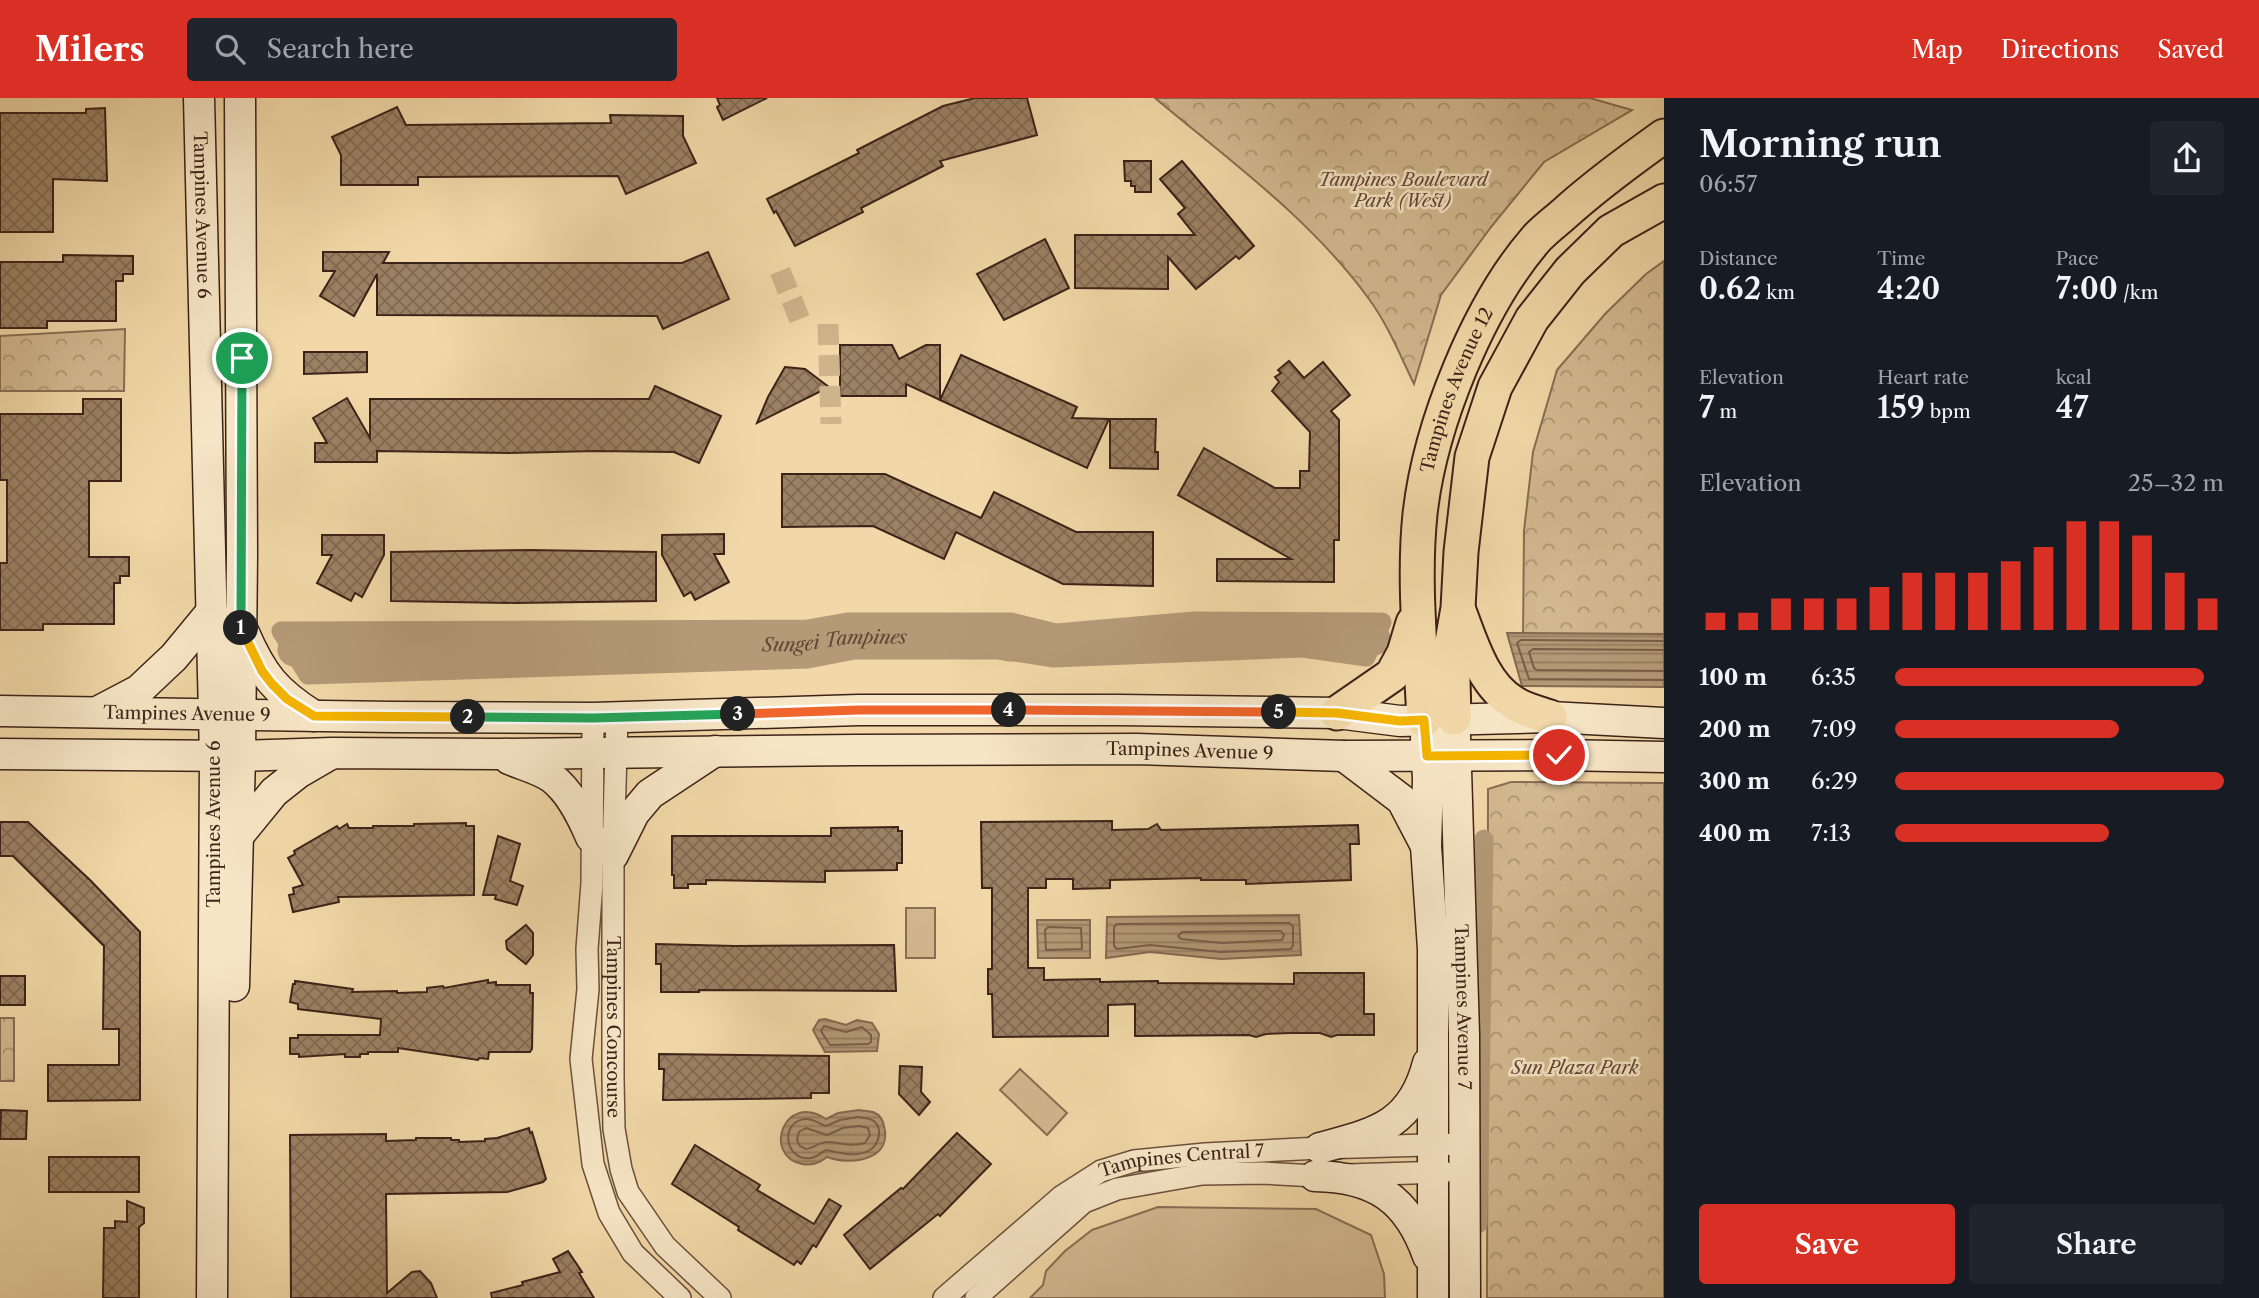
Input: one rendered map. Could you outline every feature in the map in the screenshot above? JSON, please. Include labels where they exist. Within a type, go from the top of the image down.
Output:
[{"type":"main road","points":[[184,98],[199,113]]},
{"type":"main road","name":"Tampines Avenue 6","points":[[227,713],[241,627],[243,102]]},
{"type":"main road","name":"Tampines Avenue 6","points":[[199,113],[212,611],[227,713],[228,756],[212,1298]]},
{"type":"main road","name":"Tampines Avenue 12","points":[[1439,719],[1418,604],[1420,515],[1426,475],[1445,409],[1470,346],[1499,292],[1537,238],[1601,181],[1664,136]]},
{"type":"main road","points":[[1611,231],[1664,179]]},
{"type":"main road","name":"Tampines Avenue 12","points":[[1439,719],[1458,608],[1461,552],[1472,457],[1495,387],[1532,319],[1570,271],[1611,231],[1664,201]]},
{"type":"main road","points":[[1337,713],[1392,675],[1404,653],[1418,604]]},
{"type":"main road","name":"Tampines Avenue 9","points":[[1458,608],[1476,655],[1493,684],[1513,703],[1550,717]]},
{"type":"main road","points":[[96,712],[139,690],[174,657],[212,611]]},
{"type":"main road","points":[[241,627],[262,671],[272,684],[287,699],[314,716]]},
{"type":"main road","name":"Tampines Avenue 9","points":[[0,711],[605,717],[872,710],[1119,710],[1337,713],[1400,721],[1550,717],[1664,723]]},
{"type":"main road","name":"Tampines Avenue 7","points":[[1439,719],[1457,755],[1464,1034],[1465,1298]]},
{"type":"main road","name":"Tampines Avenue 7","points":[[1433,1284],[1433,950],[1426,846],[1427,756],[1439,719]]},
{"type":"main road","name":"Tampines Avenue 9","points":[[604,753],[1137,749],[1344,757],[1664,757]]},
{"type":"main road","points":[[498,754],[549,776],[563,788],[602,846],[650,794],[715,751]]},
{"type":"main road","points":[[238,836],[274,792],[332,753]]},
{"type":"main road","points":[[0,754],[228,756],[332,753],[604,753]]},
{"type":"main road","name":"Tampines Avenue 6","points":[[228,756],[238,836],[234,973],[233,1298]]},
{"type":"main road","points":[[1344,757],[1402,800],[1426,846]]},
{"type":"main road","points":[[1432,1045],[1421,1082],[1409,1104],[1395,1121],[1318,1162],[1340,1177],[1369,1185],[1394,1200],[1414,1223],[1433,1284]]},
{"type":"street","name":"Tampines Concourse","points":[[605,717],[602,846],[614,1129],[621,1168],[628,1192],[665,1246],[720,1298]]},
{"type":"street","name":"Tampines Concourse","points":[[602,846],[592,883],[587,948],[588,989],[581,1059],[593,1164],[609,1213],[633,1254],[680,1298]]},
{"type":"street","name":"Tampines Central 7","points":[[944,1298],[1062,1196],[1101,1171],[1133,1161],[1205,1154],[1318,1162],[1464,1158]]},
{"type":"street","name":"Tampines Central 7","points":[[976,1298],[1084,1202],[1117,1189],[1202,1174],[1263,1173],[1318,1162]]},
{"type":"green space","name":"Tampines Boulevard Park (West)","points":[[1155,98],[1590,98],[1632,110],[1544,162],[1491,227],[1441,295],[1414,384],[1376,309],[1322,243],[1268,192]]},
{"type":"green space","points":[[1664,261],[1664,636],[1523,637],[1524,531],[1533,452],[1557,370],[1605,314],[1646,274]]},
{"type":"green space","points":[[125,329],[124,391],[0,391],[0,336]]},
{"type":"green space","name":"Sun Plaza Park","points":[[1511,782],[1664,783],[1664,1298],[1487,1298],[1488,789]]},
{"type":"green space","points":[[906,908],[935,908],[935,958],[906,958]]},
{"type":"green space","points":[[0,1018],[14,1018],[14,1081],[0,1081]]},
{"type":"green space","points":[[1020,1069],[1067,1113],[1047,1135],[1000,1090]]},
{"type":"green space","points":[[1158,1207],[1316,1209],[1371,1235],[1384,1274],[1385,1298],[1030,1298],[1043,1285],[1046,1271],[1065,1251],[1092,1230]]},
{"type":"water","points":[[1507,633],[1664,634],[1664,687],[1522,686]]},
{"type":"water","points":[[1299,915],[1301,955],[1221,959],[1150,952],[1106,958],[1107,917]]},
{"type":"water","points":[[1037,920],[1090,920],[1090,958],[1038,958]]},
{"type":"water","points":[[819,1020],[846,1025],[857,1020],[872,1023],[879,1034],[877,1051],[825,1052],[813,1030]]},
{"type":"water","points":[[859,1110],[877,1114],[884,1126],[882,1146],[868,1158],[847,1161],[827,1157],[815,1164],[806,1165],[790,1159],[783,1150],[783,1128],[789,1119],[799,1113],[811,1113],[826,1119],[838,1113]]},
{"type":"building","points":[[717,98],[767,98],[723,120],[717,107],[720,105]]},
{"type":"building","points":[[975,98],[1027,98],[1037,135],[940,161],[943,166],[861,208],[863,212],[795,246],[767,199],[859,153],[857,150],[943,106]]},
{"type":"building","points":[[397,107],[406,125],[611,123],[610,115],[683,116],[683,136],[696,163],[626,194],[618,176],[418,177],[418,185],[341,185],[341,155],[332,137]]},
{"type":"building","points":[[105,108],[107,181],[53,179],[53,232],[0,232],[0,113],[86,113],[86,109]]},
{"type":"building","points":[[1124,161],[1151,161],[1151,192],[1135,192],[1131,181],[1125,181]]},
{"type":"building","points":[[1182,161],[1254,246],[1239,259],[1236,256],[1196,289],[1168,257],[1168,289],[1075,288],[1075,235],[1195,235],[1178,214],[1185,208],[1160,179]]},
{"type":"building","points":[[1045,239],[1069,288],[1004,320],[977,274]]},
{"type":"building","points":[[323,252],[389,252],[383,263],[682,263],[708,252],[729,299],[663,329],[657,316],[377,315],[377,274],[354,316],[320,296],[335,271],[323,271]]},
{"type":"building","points":[[63,255],[133,256],[133,274],[123,274],[123,281],[116,281],[116,321],[47,321],[47,328],[0,328],[0,262],[63,262]]},
{"type":"building","points":[[840,345],[892,345],[899,359],[926,345],[940,345],[940,400],[906,384],[906,396],[840,396]]},
{"type":"building","points":[[304,352],[367,352],[367,372],[304,374]]},
{"type":"building","points":[[961,355],[1077,407],[1072,418],[1109,419],[1087,468],[940,400]]},
{"type":"building","points":[[1289,361],[1304,378],[1323,362],[1350,395],[1331,411],[1339,420],[1339,540],[1334,540],[1334,582],[1217,581],[1217,559],[1291,559],[1178,495],[1204,448],[1275,488],[1300,488],[1300,471],[1309,471],[1310,432],[1272,391],[1279,382],[1275,377],[1281,373],[1278,370]]},
{"type":"building","points":[[785,367],[805,369],[829,387],[757,423],[768,397]]},
{"type":"building","points":[[655,386],[721,416],[699,463],[674,452],[596,451],[377,451],[377,462],[315,462],[315,443],[327,443],[313,418],[347,398],[370,438],[370,399],[649,399]]},
{"type":"building","points":[[83,399],[121,399],[121,481],[89,481],[89,557],[129,557],[129,576],[120,576],[120,583],[114,583],[114,624],[43,624],[43,630],[0,630],[0,563],[7,563],[7,480],[0,480],[0,414],[83,414]]},
{"type":"building","points":[[1110,419],[1156,419],[1155,452],[1158,452],[1158,469],[1110,468]]},
{"type":"building","points":[[782,474],[885,474],[981,518],[994,492],[1076,532],[1153,532],[1153,586],[1063,584],[956,532],[944,559],[873,526],[782,527]]},
{"type":"building","points":[[724,534],[724,554],[714,554],[729,582],[695,600],[691,592],[684,596],[662,555],[662,535]]},
{"type":"building","points":[[322,535],[384,535],[384,555],[362,597],[355,593],[351,601],[317,583],[332,555],[322,555]]},
{"type":"building","points":[[391,552],[656,552],[656,601],[391,601]]},
{"type":"building","points":[[1112,821],[1112,830],[1148,829],[1157,824],[1161,830],[1358,825],[1359,844],[1350,844],[1351,880],[1246,884],[1246,880],[1201,878],[1110,880],[1110,888],[1073,889],[1073,879],[1046,879],[1046,888],[1028,888],[1028,968],[1044,968],[1044,980],[1100,979],[1100,982],[1158,983],[1294,984],[1294,973],[1364,973],[1364,1014],[1374,1014],[1374,1035],[1331,1037],[1320,1033],[1290,1033],[1256,1037],[1135,1036],[1135,1004],[1108,1005],[1108,1036],[993,1037],[992,994],[988,994],[988,969],[992,969],[992,888],[982,888],[981,822]]},
{"type":"building","points":[[0,822],[28,822],[140,932],[140,1100],[48,1101],[48,1065],[119,1065],[119,1029],[103,1029],[104,946],[13,856],[0,856]]},
{"type":"building","points":[[466,823],[466,826],[474,826],[474,895],[338,897],[339,902],[293,912],[289,895],[294,894],[293,888],[303,885],[288,858],[295,854],[294,851],[337,826],[339,829],[347,824],[349,828],[373,828]]},
{"type":"building","points":[[898,827],[898,831],[902,831],[902,863],[897,863],[897,870],[825,871],[825,882],[706,880],[706,884],[688,884],[688,888],[674,888],[672,836],[831,836],[831,828]]},
{"type":"building","points":[[498,836],[520,844],[510,881],[523,886],[517,905],[495,899],[496,895],[483,895]]},
{"type":"building","points":[[526,925],[533,933],[533,955],[526,964],[507,949],[506,941]]},
{"type":"building","points":[[656,944],[894,945],[896,991],[661,992],[661,964],[656,964]]},
{"type":"building","points":[[0,976],[25,976],[25,1005],[0,1005]]},
{"type":"building","points":[[488,980],[488,983],[496,982],[496,985],[530,985],[530,993],[533,993],[530,1052],[489,1052],[488,1059],[478,1060],[398,1048],[398,1052],[368,1052],[360,1054],[360,1057],[345,1057],[345,1054],[299,1057],[299,1054],[290,1054],[290,1038],[298,1038],[298,1035],[380,1035],[381,1019],[298,1009],[298,1004],[290,1002],[295,981],[353,989],[352,992],[397,993],[427,992],[427,988],[444,988]]},
{"type":"building","points":[[659,1054],[829,1056],[829,1093],[811,1093],[811,1098],[663,1100],[664,1069],[659,1069]]},
{"type":"building","points":[[900,1066],[922,1067],[921,1092],[930,1102],[919,1115],[899,1094]]},
{"type":"building","points":[[1,1110],[27,1111],[26,1139],[0,1139]]},
{"type":"building","points":[[529,1128],[546,1179],[543,1182],[507,1192],[386,1194],[387,1293],[412,1272],[420,1271],[431,1283],[437,1298],[291,1298],[290,1135],[386,1134],[386,1141],[451,1138],[459,1142],[485,1141]]},
{"type":"building","points":[[957,1133],[991,1164],[940,1216],[938,1214],[870,1269],[844,1235],[903,1189]]},
{"type":"building","points":[[695,1145],[760,1185],[757,1190],[814,1224],[829,1199],[841,1206],[816,1247],[813,1245],[801,1264],[797,1261],[794,1265],[672,1184]]},
{"type":"building","points":[[49,1157],[139,1157],[139,1192],[49,1192]]},
{"type":"building","points":[[127,1201],[144,1208],[144,1223],[139,1227],[139,1298],[103,1298],[104,1228],[115,1228],[115,1221],[127,1222]]},
{"type":"building","points":[[568,1251],[594,1298],[492,1298],[491,1293],[560,1272],[553,1259]]},
{"type":"waterway","points":[[1194,621],[1382,622],[1366,657],[1303,648],[1054,658],[1002,650],[855,650],[808,659],[308,675],[281,631],[807,629],[847,622],[1011,622],[1056,633],[1194,621]]},
{"type":"waterway","name":"Sungei Tampines","points":[[294,650],[803,644],[848,637],[966,636],[1010,645],[1103,645],[1194,637],[1374,639]]},
{"type":"waterway","points":[[1478,1224],[1484,839]]},
{"type":"tunnel","points":[[780,271],[802,325]]},
{"type":"tunnel","points":[[828,324],[831,424]]},
{"type":"route","points":[[242,358],[241,627],[262,671],[272,684],[287,699],[314,716],[593,718],[859,710],[1337,713],[1400,721],[1424,720],[1427,756],[1559,755]]}]
